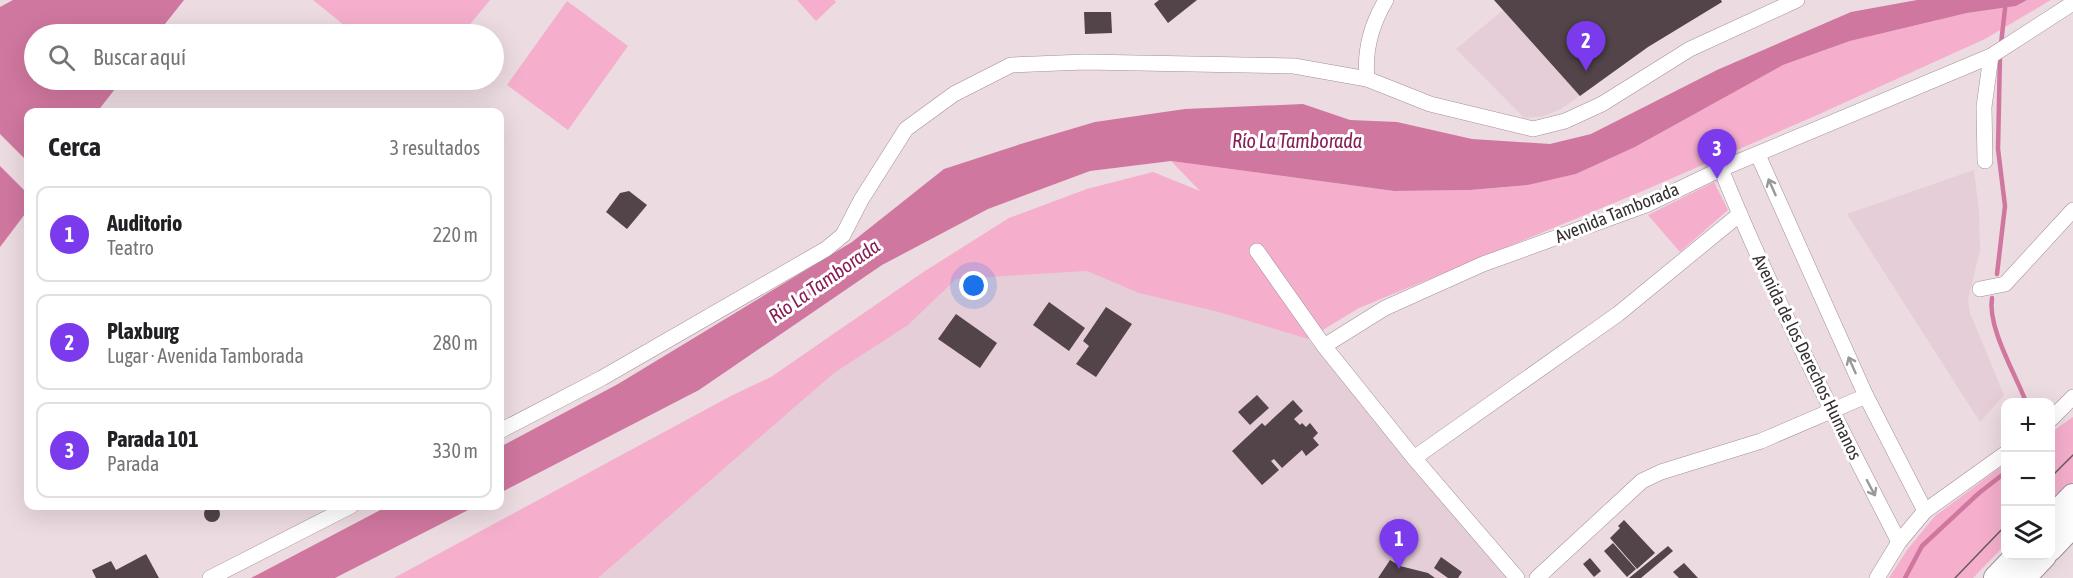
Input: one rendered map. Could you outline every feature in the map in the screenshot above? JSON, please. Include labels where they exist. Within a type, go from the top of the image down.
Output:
[{"type":"highway","points":[[2055,515],[2073,496]]},
{"type":"highway","points":[[2055,544],[2073,525]]},
{"type":"highway","points":[[1996,578],[2012,560]]},
{"type":"highway","points":[[2023,578],[2039,560]]},
{"type":"street","points":[[1367,79],[1365,64],[1372,28],[1386,0]]},
{"type":"street","points":[[504,429],[602,378],[826,249],[843,235],[861,200],[906,129],[954,94],[1011,65],[1085,62],[1294,66],[1367,79],[1430,104],[1533,129],[1565,121],[1602,104],[1690,49],[1797,0]]},
{"type":"street","name":"Avenida Tamborada","points":[[1324,346],[1385,308],[1472,268],[1646,205],[1721,169],[1998,52],[2073,3]]},
{"type":"street","points":[[1985,161],[1984,107],[1998,52]]},
{"type":"street","name":"Avenida de los Derechos Humanos","points":[[1758,155],[1866,396],[1925,511]]},
{"type":"street","name":"Avenida de los Derechos Humanos","points":[[1721,169],[1831,411],[1899,542]]},
{"type":"street","points":[[1980,289],[2005,284],[2073,210]]},
{"type":"street","points":[[1414,458],[1618,314],[1740,214]]},
{"type":"street","points":[[1257,251],[1324,346],[1414,458],[1517,578]]},
{"type":"street","points":[[1537,578],[1642,481],[1661,472],[1761,441],[1866,396]]},
{"type":"street","points":[[2055,415],[2073,397]]},
{"type":"street","points":[[1877,578],[1899,542],[1925,511],[2001,457]]},
{"type":"street","points":[[210,578],[343,510]]},
{"type":"shaded area","points":[[313,0],[490,0],[470,24],[343,24]]},
{"type":"shaded area","points":[[797,0],[834,0],[836,2],[816,21]]},
{"type":"shaded area","points":[[1494,0],[1721,0],[1722,2],[1648,47],[1561,109],[1544,116],[1524,118],[1456,49],[1503,10]]},
{"type":"shaded area","points":[[2027,0],[2051,0],[1985,39],[1638,193],[1359,308],[1308,339],[1219,312],[1139,293],[1087,271],[956,279],[908,325],[834,373],[598,578],[394,578],[729,397],[771,377],[922,273],[1009,218],[1087,189],[1153,172],[1200,191],[1171,161],[1394,191],[1470,190],[1528,185],[1576,174],[1635,147],[1783,65],[1850,41],[1967,13],[2016,6]]},
{"type":"shaded area","points":[[567,1],[628,46],[568,130],[507,85]]},
{"type":"shaded area","points":[[1974,170],[1979,210],[1980,250],[1968,300],[1970,313],[2004,395],[1980,422],[1847,214]]},
{"type":"shaded area","points":[[1153,172],[1202,192],[1308,339],[1509,578],[394,578],[729,397],[771,377],[922,273],[1009,218],[1087,189]]},
{"type":"shaded area","points":[[1714,182],[1728,210],[1680,252],[1648,215]]},
{"type":"shaded area","points":[[2073,417],[2073,482],[2055,502],[2055,452],[2055,430]]},
{"type":"shaded area","points":[[2001,467],[2001,549],[1973,578],[1889,578],[1907,550],[1935,516]]},
{"type":"water","points":[[13,0],[184,0],[165,24],[24,24],[24,90],[114,90],[100,108],[24,108],[24,158],[0,134],[0,7]]},
{"type":"water","name":"Río La Tamborada","points":[[1917,0],[2027,0],[2016,6],[1967,13],[1850,41],[1783,65],[1635,147],[1576,174],[1528,185],[1470,190],[1394,191],[1171,161],[1090,171],[988,209],[882,265],[699,390],[504,491],[504,445],[618,384],[852,242],[944,169],[1095,122],[1185,109],[1303,104],[1350,120],[1397,122],[1472,139],[1550,144],[1591,134],[1717,70],[1851,12]]},
{"type":"water","points":[[0,166],[24,190],[24,215],[0,247]]},
{"type":"water","points":[[380,510],[468,510],[335,578],[251,578]]},
{"type":"building","points":[[1159,0],[1197,0],[1168,23],[1154,4]]},
{"type":"building","points":[[1494,0],[1721,0],[1722,2],[1648,47],[1580,96]]},
{"type":"building","points":[[1084,12],[1111,12],[1112,33],[1085,34]]},
{"type":"building","points":[[629,191],[647,205],[627,229],[606,212],[620,193]]},
{"type":"building","points":[[1049,302],[1085,328],[1069,351],[1033,325]]},
{"type":"building","points":[[1106,307],[1132,324],[1096,377],[1076,364],[1089,346],[1083,341]]},
{"type":"building","points":[[956,314],[997,343],[980,368],[938,339]]},
{"type":"building","points":[[1257,395],[1269,408],[1250,425],[1238,412]]},
{"type":"building","points":[[1293,400],[1303,411],[1294,419],[1306,427],[1310,423],[1318,433],[1313,438],[1319,445],[1306,456],[1302,450],[1282,468],[1274,459],[1271,461],[1279,470],[1262,485],[1232,451],[1262,423],[1265,426]]},
{"type":"building","points":[[205,510],[220,511],[220,517],[215,522],[209,522],[204,517]]},
{"type":"building","points":[[1624,520],[1655,553],[1637,569],[1610,538]]},
{"type":"building","points":[[1613,543],[1636,569],[1627,577],[1604,551]]},
{"type":"building","points":[[1668,546],[1673,551],[1641,578],[1629,578]]},
{"type":"building","points":[[146,554],[159,578],[96,578],[92,570],[111,561],[116,570]]},
{"type":"building","points":[[1441,557],[1462,572],[1458,578],[1448,578],[1434,568]]},
{"type":"building","points":[[1590,558],[1601,571],[1594,577],[1583,564]]},
{"type":"building","points":[[1390,560],[1400,566],[1428,573],[1435,578],[1378,578]]},
{"type":"building","points":[[1684,563],[1698,578],[1679,578],[1673,572]]},
{"type":"waterway","points":[[2001,44],[2006,0]]},
{"type":"waterway","points":[[1997,274],[2005,206],[1998,149],[2000,55]]},
{"type":"waterway","points":[[1992,298],[1992,310],[1998,337],[2024,398]]},
{"type":"waterway","points":[[1905,578],[1922,546],[1979,493],[2001,476]]},
{"type":"tram line","points":[[2055,473],[2073,455]]},
{"type":"tram line","points":[[1955,578],[2001,530]]},
{"type":"place","name":"Plaxburg","points":[[1586,71]]},
{"type":"place","name":"Parada 101","points":[[1717,179]]},
{"type":"place","name":"Auditorio","points":[[1399,569]]}]
